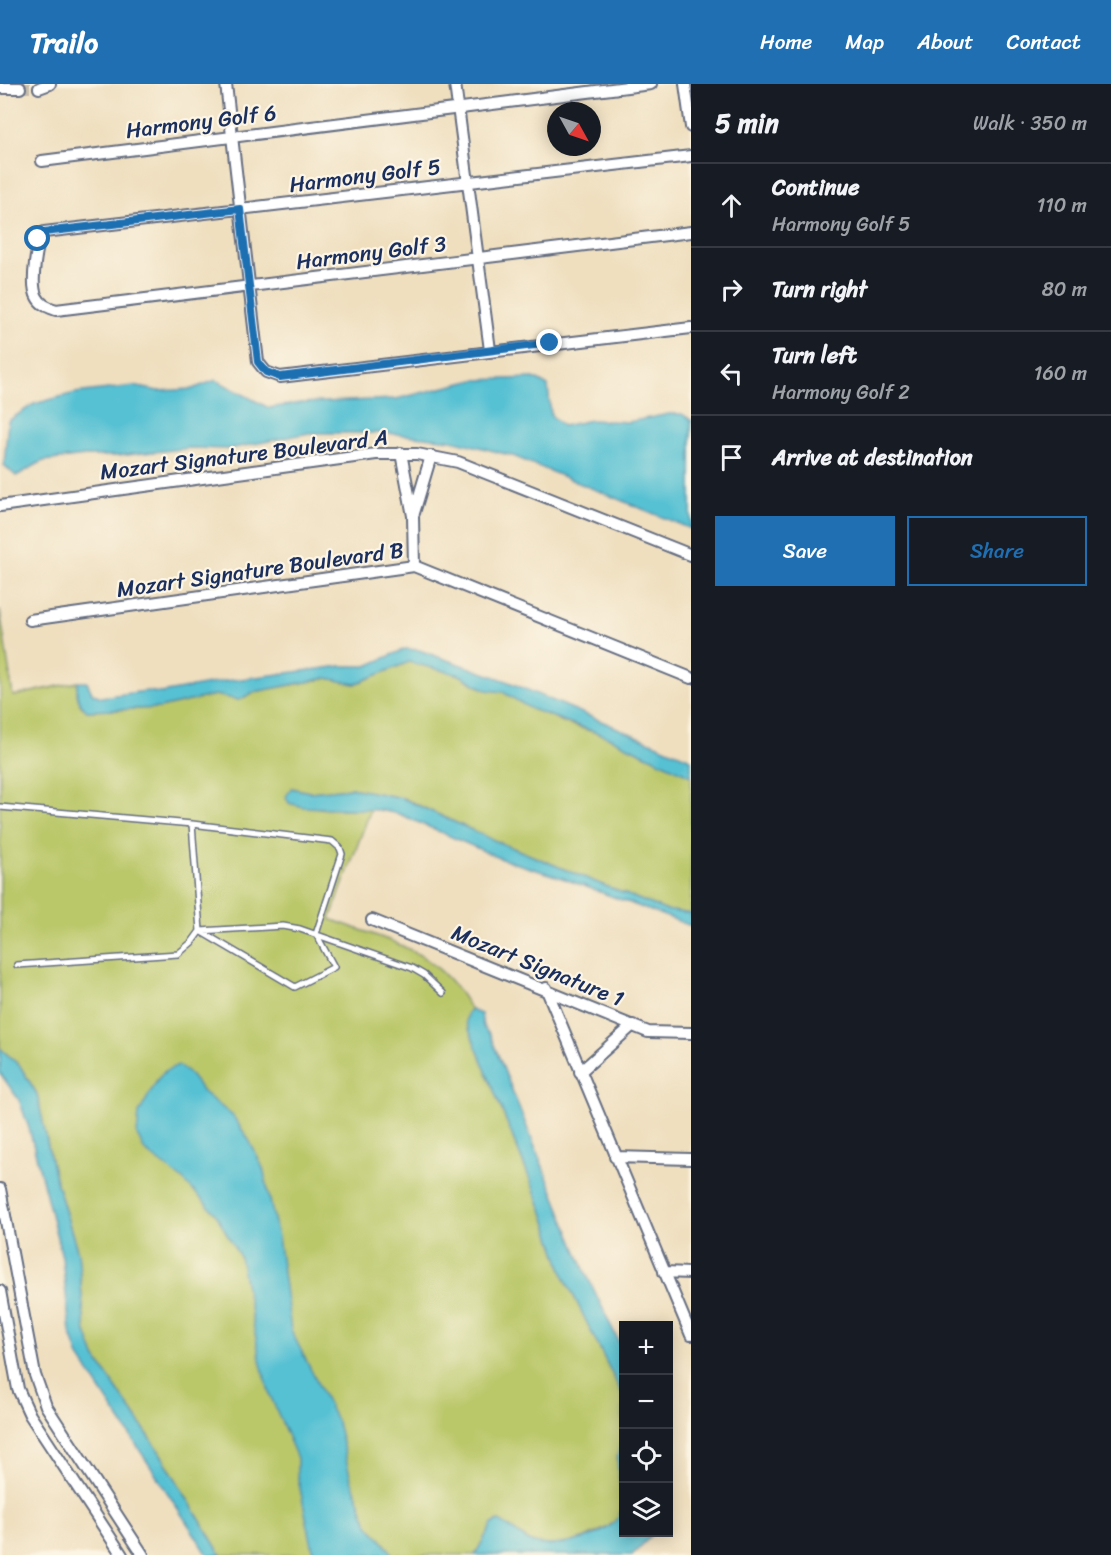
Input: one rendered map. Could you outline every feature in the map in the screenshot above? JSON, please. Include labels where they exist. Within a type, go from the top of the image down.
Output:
[{"type":"street","points":[[226,84],[258,362],[266,372],[280,377],[490,350],[691,328]]},
{"type":"street","points":[[455,84],[490,350]]},
{"type":"street","name":"Harmony Golf 6","points":[[42,161],[651,84]]},
{"type":"street","points":[[686,84],[691,128]]},
{"type":"street","points":[[0,88],[20,88]]},
{"type":"street","name":"Harmony Golf 5","points":[[56,310],[43,306],[35,296],[36,252],[38,239],[44,232],[691,156]]},
{"type":"street","name":"Harmony Golf 3","points":[[56,310],[691,232]]},
{"type":"street","points":[[400,453],[413,516],[414,566]]},
{"type":"street","name":"Mozart Signature Boulevard A","points":[[0,506],[376,454],[400,453],[458,462],[691,555]]},
{"type":"street","points":[[413,516],[431,456]]},
{"type":"street","name":"Mozart Signature Boulevard B","points":[[30,620],[414,566],[691,678]]},
{"type":"street","name":"Mozart Signature 1","points":[[372,920],[546,988],[648,1032],[691,1033]]},
{"type":"street","points":[[546,988],[691,1335]]},
{"type":"street","points":[[580,1072],[633,1026]]},
{"type":"street","points":[[615,1157],[691,1159]]},
{"type":"street","points":[[0,1189],[35,1375],[46,1406],[143,1555]]},
{"type":"street","points":[[664,1272],[691,1273]]},
{"type":"street","points":[[0,1292],[18,1389],[30,1415],[122,1555]]},
{"type":"lane","points":[[0,807],[192,824],[332,840],[340,848],[342,854],[316,934],[334,967],[295,987],[200,931]]},
{"type":"lane","points":[[17,964],[178,954],[192,942],[200,931],[192,824]]},
{"type":"lane","points":[[200,931],[283,926],[316,934],[412,968],[424,975],[443,993]]},
{"type":"green space","points":[[0,610],[13,696],[78,682],[80,705],[87,711],[160,708],[215,695],[239,700],[254,692],[328,678],[355,684],[409,662],[460,675],[477,686],[503,692],[565,723],[606,736],[691,776],[691,914],[665,910],[489,838],[403,798],[351,788],[310,792],[292,788],[289,803],[326,809],[371,809],[330,919],[393,942],[428,960],[457,989],[471,1010],[467,1013],[466,1022],[542,1209],[564,1276],[619,1388],[618,1518],[608,1527],[585,1538],[563,1545],[544,1546],[531,1542],[499,1521],[492,1524],[475,1555],[221,1555],[159,1451],[95,1357],[85,1329],[78,1253],[54,1174],[37,1094],[20,1066],[0,1048]]},
{"type":"water","points":[[534,378],[548,386],[551,415],[563,426],[591,420],[628,422],[669,414],[682,414],[691,420],[691,529],[513,456],[452,440],[386,433],[309,433],[229,449],[191,448],[117,456],[85,456],[43,461],[16,476],[4,465],[8,421],[34,404],[75,393],[134,386],[158,391],[192,389],[216,380],[269,408],[300,403],[396,399],[474,380]]},
{"type":"water","points":[[405,649],[419,650],[504,680],[691,759],[691,776],[606,736],[531,709],[503,692],[486,690],[460,675],[409,662],[355,684],[327,678],[254,692],[239,700],[215,695],[160,708],[87,711],[79,702],[77,695],[78,682],[87,682],[92,693],[101,697],[146,691],[161,693],[225,681],[341,666],[367,666]]},
{"type":"water","points":[[291,788],[310,792],[351,788],[402,798],[489,838],[665,910],[691,914],[691,926],[565,879],[502,859],[399,814],[379,810],[303,807],[289,803],[286,797]]},
{"type":"water","points":[[471,1010],[481,1014],[483,1027],[490,1035],[584,1269],[619,1343],[619,1388],[564,1276],[542,1209],[466,1022],[467,1013]]},
{"type":"water","points":[[0,1048],[20,1066],[37,1094],[54,1174],[78,1253],[85,1329],[95,1357],[159,1451],[221,1555],[208,1555],[79,1357],[70,1331],[62,1257],[29,1128],[19,1100],[0,1073]]},
{"type":"water","points":[[178,1065],[188,1072],[203,1092],[233,1116],[249,1140],[263,1168],[278,1237],[291,1330],[337,1422],[351,1479],[368,1524],[394,1555],[314,1555],[297,1474],[297,1458],[270,1395],[261,1364],[240,1257],[215,1213],[182,1179],[145,1151],[137,1135],[139,1113],[157,1080],[165,1071]]},
{"type":"water","points":[[619,1516],[619,1537],[650,1537],[632,1555],[475,1555],[492,1524],[499,1521],[529,1541],[544,1545],[585,1539],[610,1526]]},
{"type":"tunnel","points":[[20,88],[39,88]]},
{"type":"route","points":[[38,239],[44,232],[240,209],[258,362],[266,372],[280,377],[550,343]]}]
